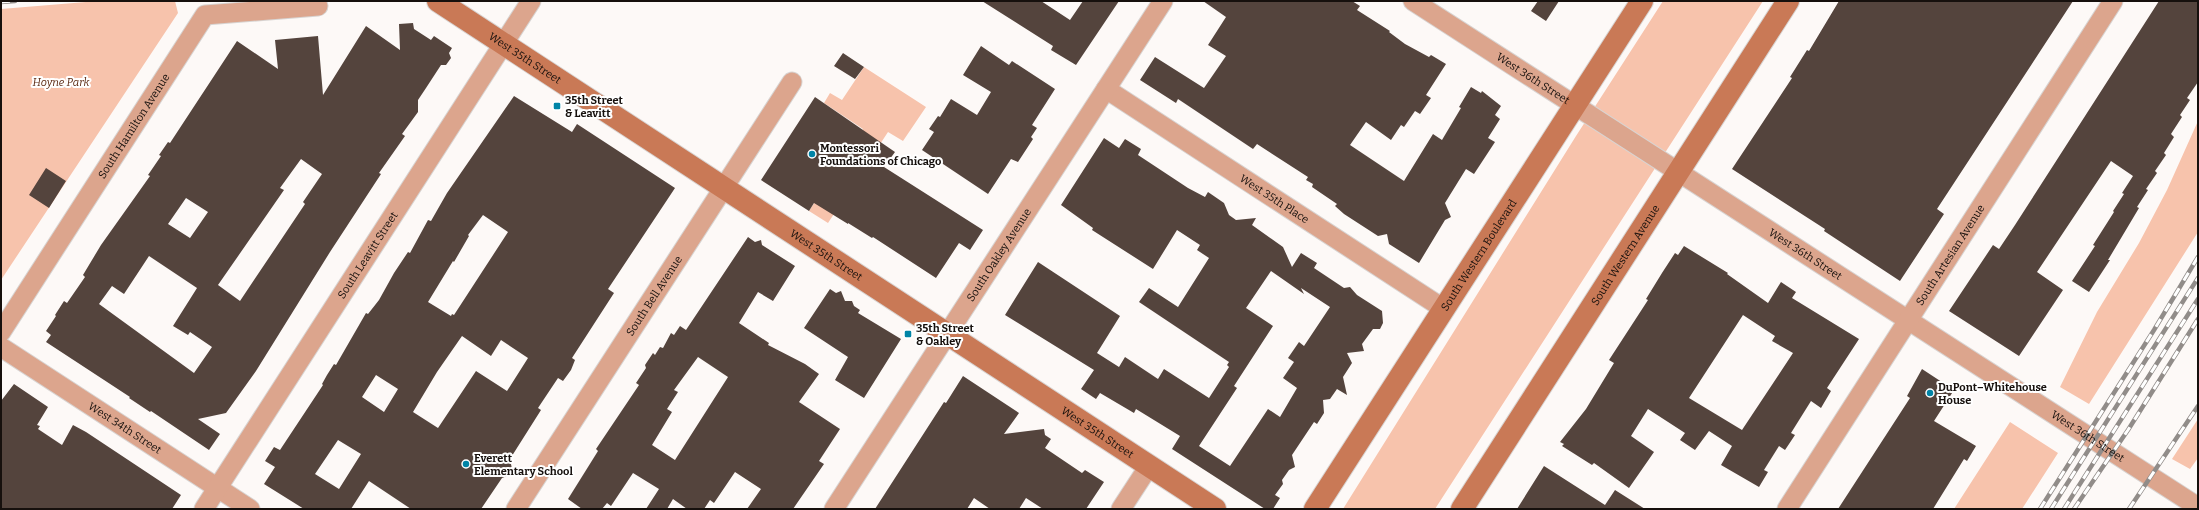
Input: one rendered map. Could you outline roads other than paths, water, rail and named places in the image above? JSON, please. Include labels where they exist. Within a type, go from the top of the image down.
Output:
[{"type":"main road","name":"West 35th Street","points":[[438,1],[1214,509]]},
{"type":"main road","name":"South Western Boulevard","points":[[1315,509],[1642,1]]},
{"type":"main road","name":"South Western Avenue","points":[[1462,509],[1788,1]]},
{"type":"street","name":"South Leavitt Street","points":[[204,509],[531,1]]},
{"type":"street","name":"South Oakley Avenue","points":[[834,509],[1163,1]]},
{"type":"street","name":"West 36th Street","points":[[1412,1],[2198,507]]},
{"type":"street","name":"South Artesian Avenue","points":[[1786,509],[2114,1]]},
{"type":"street","name":"South Hamilton Avenue","points":[[1,332],[206,14],[318,6]]},
{"type":"street","name":"South Bell Avenue","points":[[516,509],[722,188],[792,82]]},
{"type":"street","name":"West 35th Place","points":[[1106,89],[1444,309]]},
{"type":"street","name":"West 34th Street","points":[[1,347],[250,509]]},
{"type":"street","points":[[1121,509],[1149,466]]},
{"type":"railway","points":[[1,2],[15,1]]},
{"type":"railway","points":[[2040,509],[2154,330],[2198,257]]},
{"type":"railway","points":[[2051,509],[2198,278]]},
{"type":"railway","points":[[2064,509],[2198,299]]},
{"type":"railway","points":[[2074,509],[2128,430],[2198,319]]},
{"type":"railway","points":[[2129,509],[2198,406]]},
{"type":"place","name":"35th Street & Leavitt","points":[[557,106]]},
{"type":"place","name":"Montessori Foundations of Chicago","points":[[812,154]]},
{"type":"place","name":"35th Street & Oakley","points":[[908,334]]},
{"type":"place","name":"DuPont–Whitehouse House","points":[[1930,393]]},
{"type":"place","name":"Everett Elementary School","points":[[466,464]]},
{"type":"park label","name":"Hoyne Park","points":[[61,82]]}]
